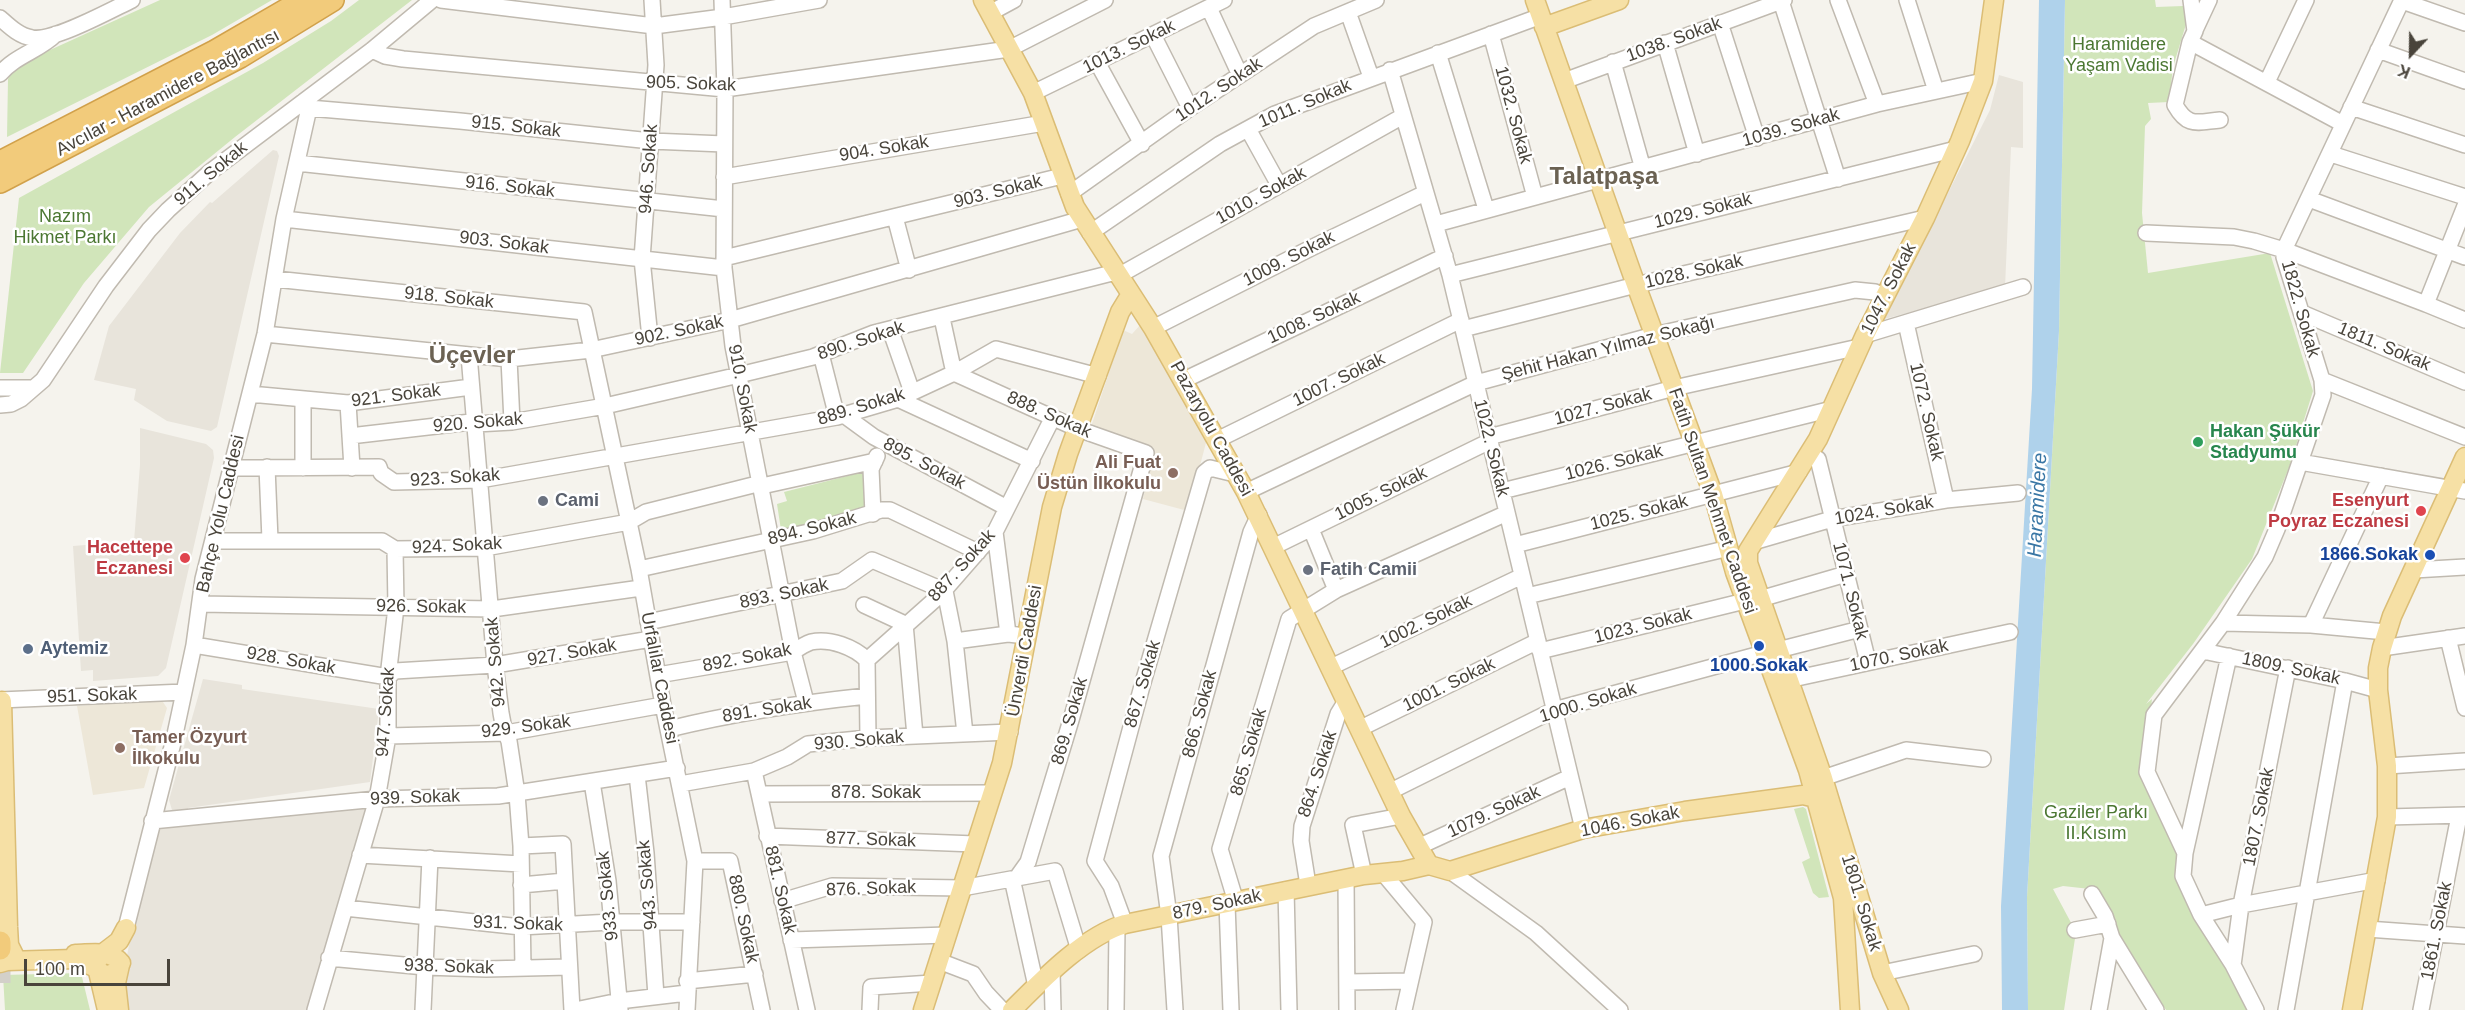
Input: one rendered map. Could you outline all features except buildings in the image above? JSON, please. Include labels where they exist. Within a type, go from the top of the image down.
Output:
[{"type":"highway","name":"Avcılar - Haramidere Bağlantısı","points":[[0,162],[215,51],[303,0]]},
{"type":"highway","name":"Avcılar - Haramidere Bağlantısı","points":[[0,182],[230,62],[284,32],[333,0]]},
{"type":"main road","points":[[1540,14],[1619,0]]},
{"type":"main road","name":"1047. Sokak","points":[[1748,563],[1748,551],[1753,542],[1809,455],[1884,296],[1925,218],[1956,149],[1983,81],[1994,0]]},
{"type":"main road","name":"Pazaryolu Caddesi","points":[[987,6],[1033,93],[1062,176],[1086,226],[1153,328],[1259,515],[1389,792],[1429,865]]},
{"type":"main road","name":"Fatih Sultan Mehmet Caddesi","points":[[1540,14],[1713,494],[1730,548],[1753,600],[1808,770],[1824,793]]},
{"type":"main road","name":"Ünverdi Caddesi","points":[[923,1010],[993,793],[1010,732],[1017,635],[1052,507],[1120,312],[1131,294]]},
{"type":"main road","points":[[2352,1010],[2387,818],[2387,766],[2378,690],[2384,640],[2414,570],[2458,491],[2465,457]]},
{"type":"main road","name":"Fatih Sultan Mehmet Caddesi","points":[[1748,563],[1753,600]]},
{"type":"main road","name":"Fatih Sultan Mehmet Caddesi","points":[[1771,652],[1788,680],[1824,793],[1843,898],[1851,1005]]},
{"type":"main road","points":[[1,701],[9,927],[9,945],[3,953]]},
{"type":"main road","name":"1046. Sokak","points":[[1450,871],[1583,829],[1685,811],[1824,793]]},
{"type":"main road","name":"1801. Sokak","points":[[1824,793],[1882,974],[1899,1010]]},
{"type":"main road","name":"879. Sokak","points":[[1012,1010],[1036,986],[1079,950],[1107,930],[1121,925],[1355,876],[1429,865],[1450,871]]},
{"type":"main road","name":"Bahçe Yolu Caddesi","points":[[100,963],[114,948],[126,928]]},
{"type":"main road","name":"Bahçe Yolu Caddesi","points":[[119,1010],[116,983],[126,944],[126,928]]},
{"type":"main road","points":[[3,953],[100,963]]},
{"type":"main road","points":[[100,963],[106,976],[119,967]]},
{"type":"main road","points":[[100,963],[107,1010]]},
{"type":"main road","points":[[1882,974],[1889,1010]]},
{"type":"street","points":[[0,18],[17,32],[32,38],[56,34],[132,0]]},
{"type":"street","name":"911. Sokak","points":[[0,405],[11,404],[51,370],[106,286],[149,230],[168,210],[210,172],[307,104],[432,0]]},
{"type":"street","points":[[441,0],[654,26],[723,17],[819,0]]},
{"type":"street","name":"946. Sokak","points":[[650,338],[642,259],[655,84],[652,0]]},
{"type":"street","name":"910. Sokak","points":[[722,0],[725,89],[724,263],[730,320],[794,652],[806,702]]},
{"type":"street","points":[[987,6],[1014,0]]},
{"type":"street","name":"905. Sokak","points":[[372,50],[385,56],[403,59],[725,89],[1009,49],[1105,0]]},
{"type":"street","name":"1013. Sokak","points":[[1033,93],[1224,0]]},
{"type":"street","name":"1012. Sokak","points":[[1070,194],[1190,108],[1314,26],[1376,0]]},
{"type":"street","points":[[1838,0],[1877,104]]},
{"type":"street","points":[[1907,0],[1936,91]]},
{"type":"street","points":[[2192,0],[2192,37]]},
{"type":"street","points":[[2210,0],[2192,37],[2175,105],[2182,118],[2193,123],[2220,120]]},
{"type":"street","points":[[2267,82],[2306,0]]},
{"type":"street","points":[[2402,0],[2465,23]]},
{"type":"street","name":"1822. Sokak","points":[[2185,854],[2147,772],[2154,715],[2223,623],[2265,557],[2277,529],[2323,395],[2322,380],[2284,257],[2284,250],[2402,0]]},
{"type":"street","points":[[1782,1],[1838,179]]},
{"type":"street","name":"1038. Sokak","points":[[1564,81],[1782,1]]},
{"type":"street","points":[[1209,8],[1240,75]]},
{"type":"street","points":[[1348,12],[1371,77]]},
{"type":"street","name":"1011. Sokak","points":[[1086,226],[1220,144],[1275,114],[1540,14]]},
{"type":"street","points":[[1720,23],[1757,138]]},
{"type":"street","points":[[0,74],[17,58],[45,46],[56,34]]},
{"type":"street","name":"1032. Sokak","points":[[1491,34],[1535,197]]},
{"type":"street","points":[[1153,35],[1190,108]]},
{"type":"street","points":[[2192,37],[2343,124]]},
{"type":"street","points":[[1665,43],[1697,154]]},
{"type":"street","points":[[2378,50],[2465,81]]},
{"type":"street","points":[[1438,53],[1486,209]]},
{"type":"street","points":[[1096,62],[1142,144]]},
{"type":"street","points":[[1614,62],[1643,169]]},
{"type":"street","name":"1022. Sokak","points":[[1390,70],[1450,275],[1583,829]]},
{"type":"street","name":"1039. Sokak","points":[[1436,224],[1877,104],[1983,81]]},
{"type":"street","name":"915. Sokak","points":[[307,104],[651,141],[724,144]]},
{"type":"street","name":"Bahçe Yolu Caddesi","points":[[126,928],[184,692],[213,541],[266,334],[284,219],[307,104]]},
{"type":"street","points":[[2351,107],[2465,145]]},
{"type":"street","name":"1010. Sokak","points":[[1117,274],[1403,116]]},
{"type":"street","name":"904. Sokak","points":[[724,177],[1044,123]]},
{"type":"street","points":[[1248,129],[1279,185]]},
{"type":"street","name":"1029. Sokak","points":[[1450,275],[1956,149]]},
{"type":"street","points":[[2331,154],[2465,197]]},
{"type":"street","name":"916. Sokak","points":[[297,163],[724,209]]},
{"type":"street","name":"903. Sokak","points":[[284,219],[642,259],[724,263],[895,217],[1062,176]]},
{"type":"street","name":"1009. Sokak","points":[[1153,328],[1425,193]]},
{"type":"street","points":[[2309,199],[2465,257]]},
{"type":"street","points":[[2426,304],[2465,206]]},
{"type":"street","points":[[895,217],[909,270]]},
{"type":"street","name":"1028. Sokak","points":[[1462,325],[1925,218]]},
{"type":"street","name":"902. Sokak","points":[[266,334],[509,359],[591,350],[730,320],[909,270],[1086,226]]},
{"type":"street","points":[[2146,233],[2234,237],[2284,250],[2465,320]]},
{"type":"street","name":"1008. Sokak","points":[[1184,380],[1444,256]]},
{"type":"street","name":"890. Sokak","points":[[605,406],[739,375],[820,354],[890,329],[1117,274]]},
{"type":"street","name":"918. Sokak","points":[[275,279],[584,312],[591,350]]},
{"type":"street","name":"1027. Sokak","points":[[1489,439],[1674,388],[1862,341],[1906,323],[2024,287]]},
{"type":"street","name":"Şehit Hakan Yılmaz Sokağı","points":[[1246,492],[1476,382],[1654,335],[1855,290],[1875,292],[1884,296]]},
{"type":"street","name":"1811. Sokak","points":[[2302,313],[2465,382]]},
{"type":"street","points":[[942,318],[954,373]]},
{"type":"street","name":"1072. Sokak","points":[[1906,323],[1947,500]]},
{"type":"street","name":"1007. Sokak","points":[[1217,440],[1462,325]]},
{"type":"street","points":[[890,329],[905,395],[1032,461]]},
{"type":"street","name":"889. Sokak","points":[[613,456],[751,434],[841,416],[905,395],[954,373],[996,349],[1098,376]]},
{"type":"street","name":"Urfalılar Caddesi","points":[[591,350],[639,569],[663,705],[695,861],[687,1010]]},
{"type":"street","points":[[820,354],[841,416]]},
{"type":"street","name":"942. Sokak","points":[[469,355],[495,665],[501,713],[509,741],[517,794],[521,846],[523,968]]},
{"type":"street","points":[[509,359],[512,422]]},
{"type":"street","name":"888. Sokak","points":[[954,373],[1078,429],[1146,453]]},
{"type":"street","points":[[2322,380],[2465,436]]},
{"type":"street","name":"921. Sokak","points":[[250,394],[348,403],[471,387]]},
{"type":"street","points":[[0,388],[32,388]]},
{"type":"street","points":[[303,399],[303,468]]},
{"type":"street","points":[[348,403],[352,468]]},
{"type":"street","name":"920. Sokak","points":[[350,436],[471,422],[476,424],[512,422],[605,406]]},
{"type":"street","name":"1026. Sokak","points":[[1502,490],[1832,409]]},
{"type":"street","name":"895. Sokak","points":[[841,416],[848,418],[882,441],[1008,508]]},
{"type":"street","name":"887. Sokak","points":[[867,660],[945,591],[995,532],[1053,417]]},
{"type":"street","name":"1005. Sokak","points":[[1273,548],[1489,439]]},
{"type":"street","points":[[873,514],[871,469],[882,441]]},
{"type":"street","name":"869. Sokak","points":[[1036,986],[1013,883],[1028,862],[1071,720],[1146,453]]},
{"type":"street","name":"1071. Sokak","points":[[1809,455],[1818,459],[1868,662]]},
{"type":"street","name":"923. Sokak","points":[[232,468],[379,467],[381,473],[394,482],[480,480],[613,456]]},
{"type":"street","name":"924. Sokak","points":[[213,541],[382,541],[395,549],[485,548],[629,522],[646,512],[761,484],[875,461]]},
{"type":"street","points":[[2300,462],[2458,491]]},
{"type":"street","points":[[267,467],[270,540]]},
{"type":"street","name":"867. Sokak","points":[[1121,925],[1112,886],[1095,861],[1097,851],[1204,473],[1210,468],[1235,474]]},
{"type":"street","name":"1025. Sokak","points":[[1515,545],[1799,472]]},
{"type":"street","points":[[2311,625],[2381,476]]},
{"type":"street","name":"1024. Sokak","points":[[1753,542],[1832,519],[1947,500],[2018,493]]},
{"type":"street","name":"894. Sokak","points":[[639,569],[813,531],[880,510],[890,510],[978,552]]},
{"type":"street","points":[[1302,609],[1336,590],[1507,513]]},
{"type":"street","name":"866. Sokak","points":[[1175,1010],[1169,916],[1161,856],[1251,532],[1259,515]]},
{"type":"street","points":[[1311,529],[1336,590]]},
{"type":"street","points":[[955,641],[1017,635],[995,532]]},
{"type":"street","points":[[1527,596],[1730,548]]},
{"type":"street","name":"947. Sokak","points":[[315,1010],[377,799],[388,736],[388,677],[396,607],[395,549]]},
{"type":"street","name":"893. Sokak","points":[[648,622],[842,581],[872,560],[945,591]]},
{"type":"street","points":[[2414,570],[2465,567]]},
{"type":"street","name":"1023. Sokak","points":[[1539,646],[1753,600],[1846,574]]},
{"type":"street","name":"1002. Sokak","points":[[1329,668],[1522,576]]},
{"type":"street","name":"926. Sokak","points":[[200,604],[492,609],[641,588]]},
{"type":"street","points":[[945,591],[955,641],[965,734]]},
{"type":"street","points":[[864,605],[905,624],[915,736]]},
{"type":"street","name":"865. Sokak","points":[[1231,1010],[1232,903],[1220,849],[1284,631],[1289,619],[1302,609]]},
{"type":"street","points":[[2223,623],[2311,625],[2384,640],[2465,636]]},
{"type":"street","name":"1000. Sokak","points":[[1389,792],[1554,710],[1860,628]]},
{"type":"street","name":"1070. Sokak","points":[[1788,680],[2010,632]]},
{"type":"street","points":[[2448,638],[2459,669],[2465,708]]},
{"type":"street","name":"927. Sokak","points":[[388,677],[395,671],[495,665],[651,639]]},
{"type":"street","name":"892. Sokak","points":[[658,675],[794,652],[809,642],[824,641],[859,652],[867,660]]},
{"type":"street","name":"928. Sokak","points":[[194,645],[388,677]]},
{"type":"street","name":"1001. Sokak","points":[[1359,729],[1539,646]]},
{"type":"street","name":"1809. Sokak","points":[[2203,651],[2288,668],[2378,690]]},
{"type":"street","points":[[2229,656],[2185,854],[2183,876],[2201,915],[2233,965],[2256,1010]]},
{"type":"street","points":[[867,660],[868,738]]},
{"type":"street","name":"1807. Sokak","points":[[2233,965],[2241,905],[2288,668]]},
{"type":"street","points":[[2286,1010],[2309,892],[2345,681]]},
{"type":"street","name":"951. Sokak","points":[[1,701],[184,692]]},
{"type":"street","name":"891. Sokak","points":[[669,729],[806,702],[867,696]]},
{"type":"street","name":"864. Sokak","points":[[1308,885],[1301,841],[1302,826],[1338,714],[1346,701]]},
{"type":"street","name":"929. Sokak","points":[[388,736],[506,733],[663,705]]},
{"type":"street","name":"930. Sokak","points":[[680,784],[754,771],[787,757],[808,744],[868,738],[1010,732]]},
{"type":"street","name":"1046. Sokak","points":[[1824,793],[1906,750],[1983,759]]},
{"type":"street","points":[[2387,766],[2465,761]]},
{"type":"street","name":"939. Sokak","points":[[152,821],[377,799],[517,794],[677,768]]},
{"type":"street","name":"881. Sokak","points":[[754,771],[807,1010]]},
{"type":"street","name":"943. Sokak","points":[[637,775],[646,853],[656,996]]},
{"type":"street","name":"1079. Sokak","points":[[1418,847],[1570,777]]},
{"type":"street","name":"933. Sokak","points":[[592,782],[605,859],[619,1005]]},
{"type":"street","name":"878. Sokak","points":[[759,794],[993,793]]},
{"type":"street","points":[[1347,1010],[1355,876],[1353,825],[1401,816]]},
{"type":"street","points":[[2387,818],[2462,816]]},
{"type":"street","name":"1861. Sokak","points":[[2421,1010],[2462,816]]},
{"type":"street","name":"877. Sokak","points":[[767,836],[975,844]]},
{"type":"street","points":[[521,846],[563,844],[569,967],[576,1010],[619,1005],[687,987],[755,974]]},
{"type":"street","points":[[360,855],[521,864]]},
{"type":"street","points":[[423,1010],[430,858]]},
{"type":"street","name":"880. Sokak","points":[[695,861],[730,861],[762,1010]]},
{"type":"street","name":"876. Sokak","points":[[782,901],[831,886],[962,888],[1055,871],[1079,950]]},
{"type":"street","points":[[1450,871],[1530,928],[1620,1010]]},
{"type":"street","points":[[1383,873],[1424,922],[1404,1010]]},
{"type":"street","points":[[2201,915],[2377,879]]},
{"type":"street","points":[[521,885],[565,880]]},
{"type":"street","points":[[1286,890],[1289,1010]]},
{"type":"street","points":[[2092,894],[2110,931],[2156,1010]]},
{"type":"street","name":"931. Sokak","points":[[345,908],[521,927],[611,922],[692,922]]},
{"type":"street","points":[[1116,1010],[1121,925]]},
{"type":"street","points":[[2075,930],[2110,931]]},
{"type":"street","points":[[2367,930],[2465,936]]},
{"type":"street","points":[[2099,1010],[2110,931]]},
{"type":"street","points":[[791,940],[947,935]]},
{"type":"street","points":[[1882,974],[1974,954]]},
{"type":"street","name":"938. Sokak","points":[[329,958],[425,967],[569,967]]},
{"type":"street","points":[[939,961],[973,974],[1002,1010]]},
{"type":"street","points":[[1052,972],[1053,1010]]},
{"type":"street","points":[[1347,982],[1410,981]]},
{"type":"street","points":[[870,1010],[872,987],[932,983]]},
{"type":"shaded area","points":[[1999,75],[2023,82],[2023,148],[2011,147],[2005,288],[1884,319],[1990,110]]},
{"type":"shaded area","points":[[273,150],[277,151],[279,156],[217,427],[211,431],[167,421],[134,400],[136,389],[94,380],[109,326],[180,233],[210,202],[212,203]]},
{"type":"shaded area","points":[[1141,324],[1207,439],[1188,511],[1143,499],[1154,448],[1090,430],[1123,330],[1132,334]]},
{"type":"shaded area","points":[[140,428],[206,444],[213,450],[214,458],[166,668],[158,676],[93,681],[93,670],[81,671],[73,546],[134,541],[140,465]]},
{"type":"shaded area","points":[[203,679],[242,685],[242,689],[379,709],[370,782],[188,808],[188,813],[175,813],[169,800]]},
{"type":"shaded area","name":"Tamer Özyurt İlkokulu","points":[[161,699],[167,708],[144,788],[93,795],[77,706]]},
{"type":"shaded area","points":[[377,799],[315,1010],[127,1010],[121,988],[152,821]]},
{"type":"green space","points":[[160,0],[272,0],[212,35],[7,137],[8,79],[17,65]]},
{"type":"green space","name":"Nazım Hikmet Parkı","points":[[359,0],[412,0],[235,137],[149,207],[84,283],[23,373],[0,373],[19,198],[263,63],[331,21]]},
{"type":"green space","points":[[2065,0],[2155,0],[2156,7],[2183,6],[2187,21],[2173,67],[2169,102],[2148,103],[2151,119],[2145,126],[2142,213],[2148,273],[2270,253],[2313,391],[2290,465],[2252,559],[2193,644],[2146,704],[2152,699],[2143,775],[2255,1010],[2166,1010],[2122,945],[2099,890],[2063,886],[2053,889],[2076,932],[2064,1010],[2028,1010],[2027,897],[2059,331]]},
{"type":"green space","points":[[863,472],[867,513],[781,530],[777,504],[787,501],[784,492]]},
{"type":"green space","points":[[1803,807],[1806,809],[1829,897],[1819,898],[1813,893],[1802,862],[1810,858],[1794,809]]},
{"type":"green space","points":[[81,973],[90,1010],[5,1010],[3,975]]},
{"type":"water","name":"Haramidere","points":[[2039,0],[2065,0],[2059,331],[2027,897],[2028,1010],[2002,1010],[2001,906],[2032,389]]},
{"type":"tunnel","points":[[0,949],[0,983]]},
{"type":"place","name":"Hakan Şükür Stadyumu","points":[[2198,442]]},
{"type":"place","name":"Ali Fuat Üstün İlkokulu","points":[[1173,473]]},
{"type":"place","name":"Cami","points":[[543,501]]},
{"type":"place","name":"Esenyurt Poyraz Eczanesi","points":[[2421,511]]},
{"type":"place","name":"1866.Sokak","points":[[2430,555]]},
{"type":"place","name":"Hacettepe Eczanesi","points":[[185,558]]},
{"type":"place","name":"Fatih Camii","points":[[1308,570]]},
{"type":"place","name":"1000.Sokak","points":[[1759,646]]},
{"type":"place","name":"Aytemiz","points":[[28,649]]},
{"type":"place","name":"Tamer Özyurt İlkokulu","points":[[120,748]]},
{"type":"district","name":"Talatpaşa","points":[[1604,177]]},
{"type":"district","name":"Üçevler","points":[[472,356]]},
{"type":"park label","name":"Haramidere Yaşam Vadisi","points":[[2119,55]]},
{"type":"park label","name":"Gaziler Parkı II.Kısım","points":[[2096,823]]}]
